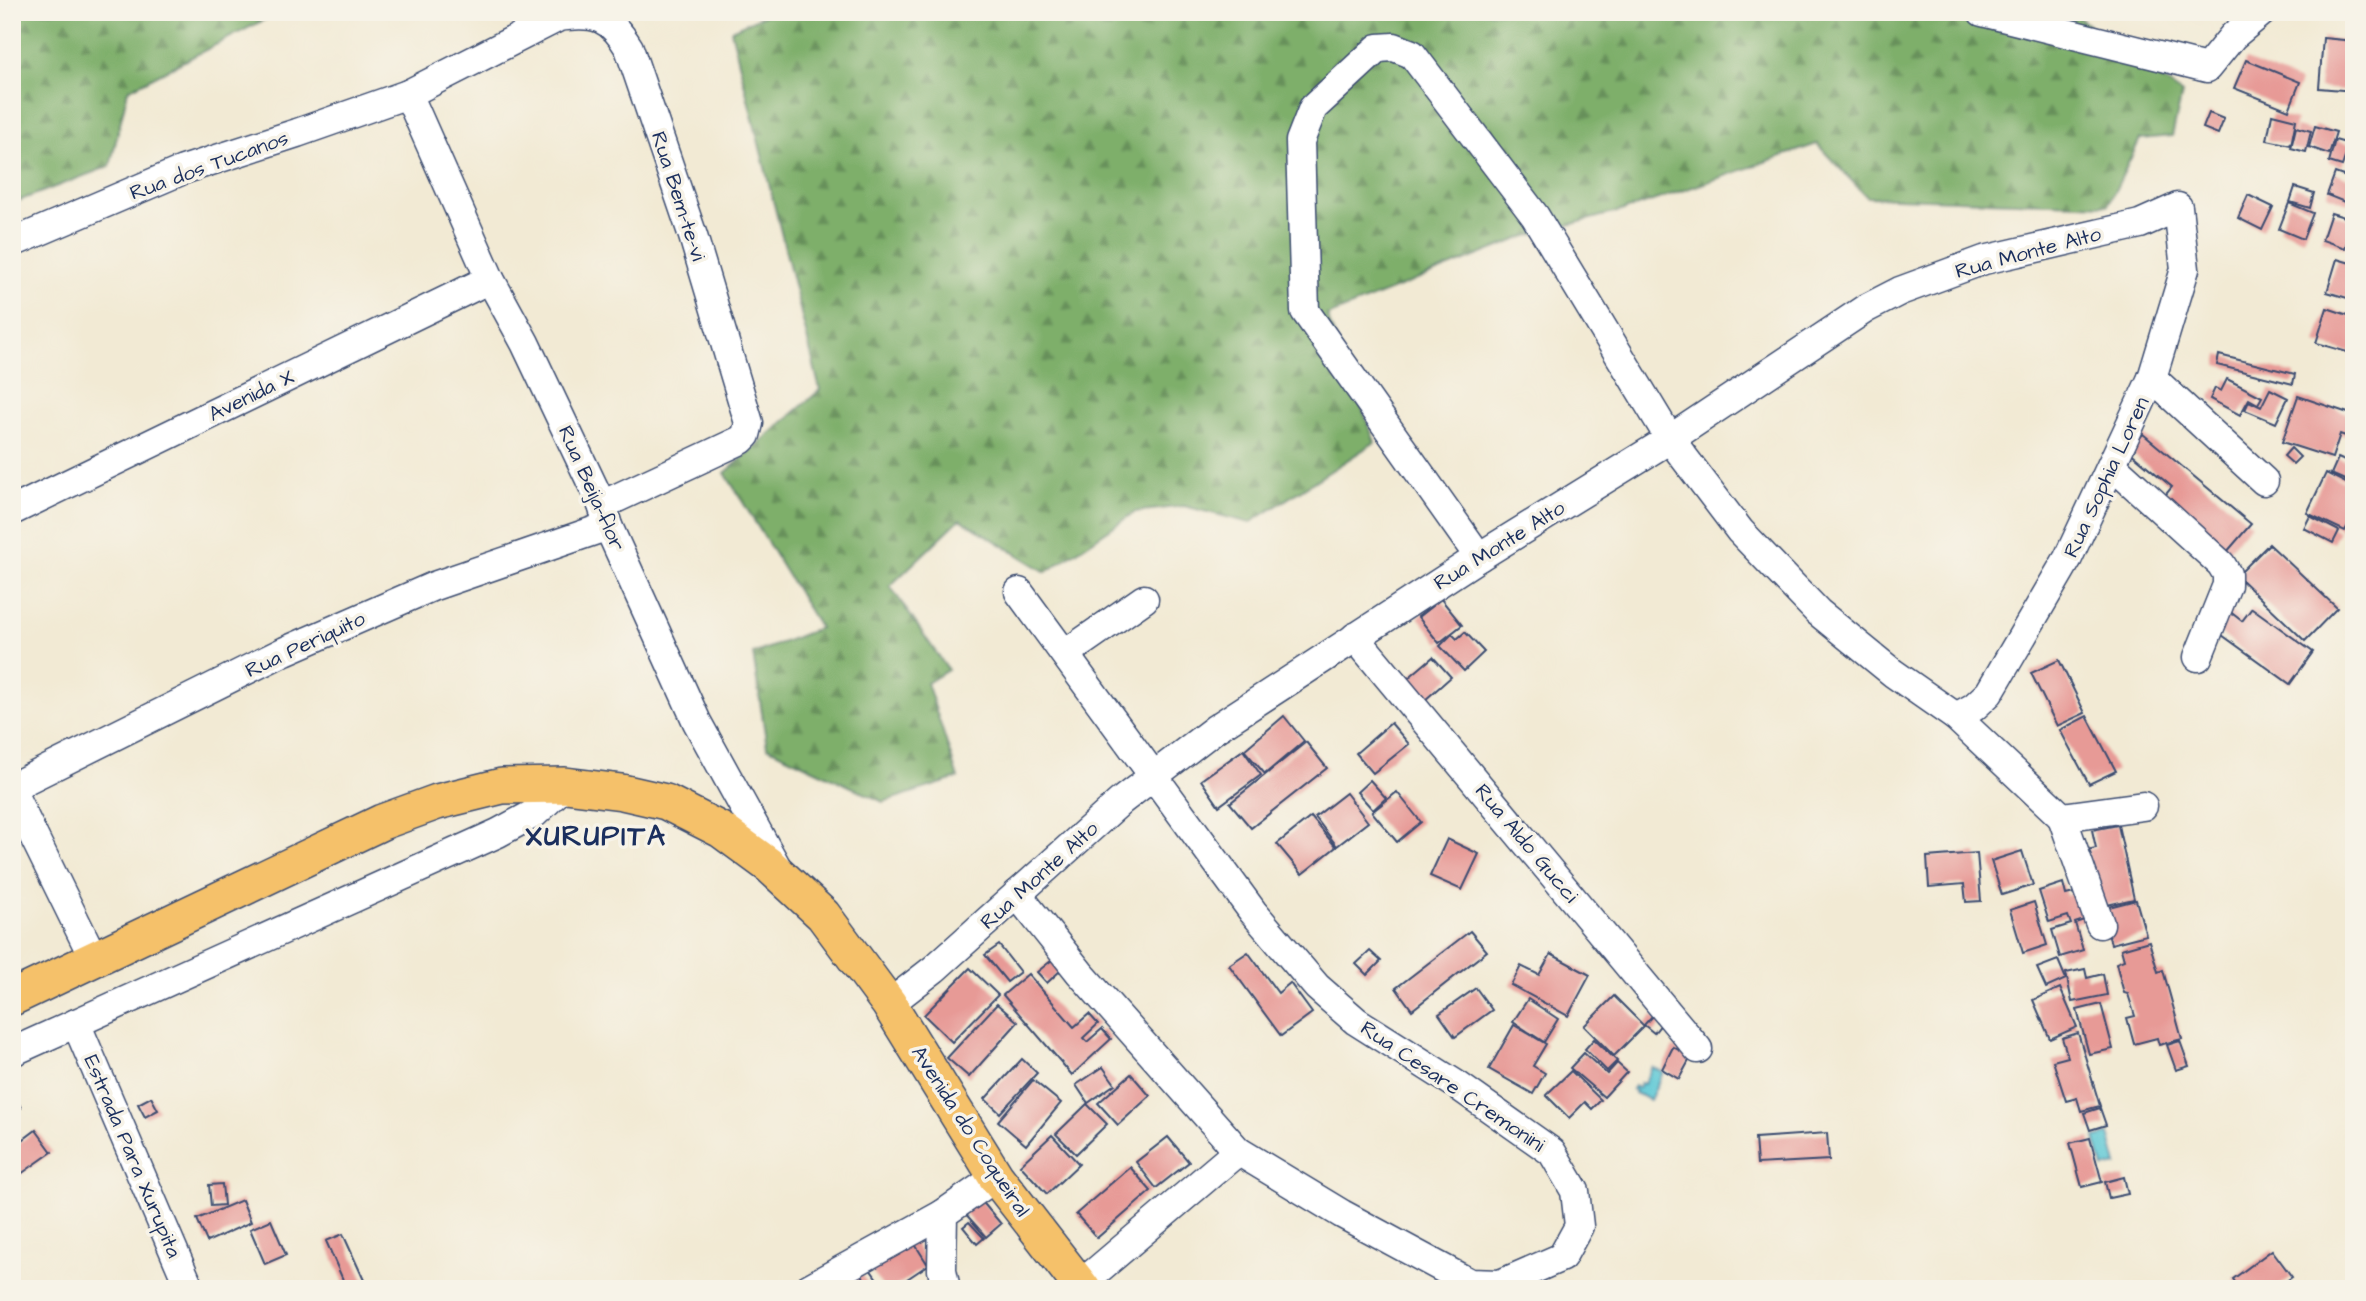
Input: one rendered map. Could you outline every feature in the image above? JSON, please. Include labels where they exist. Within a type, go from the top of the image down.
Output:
[{"type":"main road","name":"Avenida do Coqueiral","points":[[12,998],[382,822],[437,802],[502,786],[565,785],[622,792],[666,802],[721,830],[784,878],[823,915],[888,1004],[996,1177],[1081,1287]]},
{"type":"street","points":[[1982,12],[2207,68],[2233,36],[2262,12]]},
{"type":"street","name":"Rua Bem-te-vi","points":[[408,94],[559,17],[579,14],[600,16],[618,30],[629,48],[693,236],[749,423],[746,435],[741,440],[605,516]]},
{"type":"street","points":[[1479,557],[1305,311],[1300,141],[1313,108],[1378,48],[1394,47],[1412,54],[1535,216],[1670,439],[1740,531],[1818,612],[1893,673],[1956,717],[2062,817],[2100,924]]},
{"type":"street","name":"Rua dos Tucanos","points":[[12,243],[183,170],[408,94]]},
{"type":"street","name":"Rua Beija-flor","points":[[408,94],[490,279],[525,343],[698,722],[784,878]]},
{"type":"street","name":"Rua Sophia Loren","points":[[1956,717],[1975,707],[1989,693],[2068,558],[2152,379],[2185,269],[2178,207]]},
{"type":"street","name":"Rua Monte Alto","points":[[888,1004],[934,969],[1121,801],[1215,729],[1479,557],[1670,439],[1865,309],[1900,291],[1984,260],[2140,224],[2178,207]]},
{"type":"street","name":"Avenida X","points":[[12,511],[490,279]]},
{"type":"street","points":[[2152,379],[2264,481]]},
{"type":"street","points":[[2112,465],[2221,564],[2227,574],[2227,585],[2198,657]]},
{"type":"street","name":"Rua Periquito","points":[[12,789],[285,651],[605,516]]},
{"type":"street","name":"Rua Cesare Cremonini","points":[[1017,894],[1080,973],[1238,1151],[1342,1214],[1470,1283],[1500,1284],[1562,1257],[1579,1226],[1575,1191],[1552,1152],[1457,1084],[1356,1021],[1317,987],[1253,912],[1019,592]]},
{"type":"street","points":[[1065,653],[1144,599]]},
{"type":"street","name":"Rua Aldo Gucci","points":[[1355,637],[1698,1049]]},
{"type":"street","points":[[12,1052],[498,833],[535,813],[565,785]]},
{"type":"street","points":[[12,789],[94,959]]},
{"type":"street","points":[[2062,817],[2143,806]]},
{"type":"street","name":"Estrada Para Xurupita","points":[[76,1023],[190,1289]]},
{"type":"street","points":[[1081,1287],[1238,1151]]},
{"type":"street","points":[[807,1289],[943,1214],[996,1177]]},
{"type":"street","points":[[943,1214],[942,1270],[946,1289]]},
{"type":"green space","points":[[12,12],[279,12],[128,90],[110,166],[13,203]]},
{"type":"green space","points":[[771,12],[2071,12],[2182,94],[2172,136],[2140,139],[2108,205],[1867,197],[1817,144],[1635,207],[1524,237],[1327,316],[1375,442],[1250,523],[1184,506],[1135,512],[1046,572],[960,519],[890,586],[948,670],[927,683],[958,778],[883,802],[767,747],[753,654],[820,628],[725,473],[820,390],[731,30]]},
{"type":"water","points":[[1652,1067],[1663,1072],[1650,1100],[1632,1089],[1634,1086],[1638,1088],[1640,1083],[1644,1084]]},
{"type":"water","points":[[2109,1134],[2117,1165],[2103,1168],[2095,1138]]},
{"type":"building","points":[[2350,16],[2354,16],[2354,36],[2351,36]]},
{"type":"building","points":[[2323,38],[2354,41],[2354,91],[2319,88]]},
{"type":"building","points":[[2246,60],[2300,82],[2289,110],[2234,88]]},
{"type":"building","points":[[2209,113],[2224,119],[2218,134],[2203,128]]},
{"type":"building","points":[[2272,114],[2296,120],[2291,145],[2267,140]]},
{"type":"building","points":[[2315,126],[2336,132],[2329,154],[2309,147]]},
{"type":"building","points":[[2296,127],[2311,131],[2306,152],[2291,148]]},
{"type":"building","points":[[2351,136],[2354,137],[2354,158],[2346,155],[2342,166],[2329,162],[2335,140],[2349,144]]},
{"type":"building","points":[[2335,173],[2354,180],[2352,205],[2327,195]]},
{"type":"building","points":[[2295,187],[2314,193],[2310,208],[2290,202]]},
{"type":"building","points":[[2248,195],[2273,207],[2262,230],[2238,218]]},
{"type":"building","points":[[2289,203],[2313,213],[2303,239],[2279,229]]},
{"type":"building","points":[[2331,213],[2354,220],[2345,248],[2322,240]]},
{"type":"building","points":[[2337,259],[2354,264],[2354,300],[2327,292]]},
{"type":"building","points":[[2327,308],[2354,317],[2354,354],[2316,343]]},
{"type":"building","points":[[2219,355],[2295,374],[2293,384],[2217,365]]},
{"type":"building","points":[[2227,379],[2262,397],[2258,404],[2249,399],[2240,415],[2210,399],[2215,388],[2221,391]]},
{"type":"building","points":[[2270,389],[2288,398],[2276,423],[2245,410],[2249,401],[2261,407]]},
{"type":"building","points":[[2298,396],[2354,415],[2354,439],[2340,434],[2332,458],[2282,442]]},
{"type":"building","points":[[2143,434],[2251,524],[2226,553],[2162,499],[2172,487],[2129,451]]},
{"type":"building","points":[[2291,448],[2300,457],[2293,464],[2284,456]]},
{"type":"building","points":[[2338,458],[2354,465],[2354,484],[2331,474]]},
{"type":"building","points":[[2326,473],[2354,487],[2354,514],[2345,531],[2307,513]]},
{"type":"building","points":[[2310,516],[2339,531],[2333,543],[2304,528]]},
{"type":"building","points":[[2269,544],[2337,608],[2305,641],[2237,576]]},
{"type":"building","points":[[1441,599],[1462,625],[1439,643],[1418,617]]},
{"type":"building","points":[[2252,608],[2313,652],[2290,684],[2215,630],[2229,611],[2242,621]]},
{"type":"building","points":[[1465,632],[1484,652],[1464,671],[1440,646],[1452,634],[1457,639]]},
{"type":"building","points":[[1433,657],[1451,677],[1425,700],[1407,679]]},
{"type":"building","points":[[2059,660],[2085,713],[2057,726],[2031,673]]},
{"type":"building","points":[[1284,716],[1304,741],[1265,774],[1244,750]]},
{"type":"building","points":[[2087,716],[2116,771],[2089,784],[2060,730]]},
{"type":"building","points":[[1391,723],[1409,744],[1373,773],[1356,753]]},
{"type":"building","points":[[1306,742],[1327,768],[1251,828],[1230,803]]},
{"type":"building","points":[[1243,750],[1261,775],[1219,806],[1201,780]]},
{"type":"building","points":[[1370,780],[1386,798],[1373,810],[1357,792]]},
{"type":"building","points":[[1397,792],[1421,822],[1397,842],[1372,812]]},
{"type":"building","points":[[1346,793],[1368,822],[1337,846],[1315,817]]},
{"type":"building","points":[[1311,817],[1336,847],[1302,874],[1277,844]]},
{"type":"building","points":[[2118,825],[2134,899],[2098,907],[2087,850],[2096,848],[2092,830]]},
{"type":"building","points":[[1447,839],[1479,854],[1462,890],[1430,876]]},
{"type":"building","points":[[2022,851],[2033,885],[2002,895],[1991,861]]},
{"type":"building","points":[[1977,853],[1981,901],[1966,902],[1964,884],[1929,887],[1927,857]]},
{"type":"building","points":[[2063,883],[2066,895],[2078,892],[2087,919],[2075,923],[2083,950],[2060,957],[2052,930],[2071,924],[2068,916],[2049,922],[2039,891]]},
{"type":"building","points":[[2136,900],[2146,935],[2111,944],[2101,909]]},
{"type":"building","points":[[2034,902],[2047,945],[2023,953],[2010,910]]},
{"type":"building","points":[[1470,931],[1487,951],[1412,1010],[1396,988]]},
{"type":"building","points":[[2149,941],[2158,972],[2163,970],[2182,1039],[2159,1045],[2157,1038],[2134,1044],[2127,1018],[2135,1016],[2128,994],[2124,993],[2116,963],[2124,960],[2121,949]]},
{"type":"building","points":[[999,945],[1020,972],[1007,982],[985,955]]},
{"type":"building","points":[[1370,951],[1381,961],[1367,975],[1356,964]]},
{"type":"building","points":[[1248,952],[1278,993],[1290,983],[1312,1013],[1281,1036],[1229,965]]},
{"type":"building","points":[[1551,954],[1590,975],[1568,1016],[1511,985],[1521,966],[1539,975]]},
{"type":"building","points":[[1052,960],[1061,970],[1047,983],[1037,972]]},
{"type":"building","points":[[2058,960],[2066,979],[2046,988],[2037,968]]},
{"type":"building","points":[[970,968],[998,995],[952,1042],[924,1015]]},
{"type":"building","points":[[2085,969],[2087,978],[2103,974],[2107,995],[2072,1002],[2066,973]]},
{"type":"building","points":[[1028,974],[1074,1027],[1089,1014],[1098,1024],[1083,1038],[1087,1042],[1102,1029],[1111,1039],[1072,1075],[1003,995]]},
{"type":"building","points":[[1476,988],[1492,1010],[1455,1037],[1439,1014]]},
{"type":"building","points":[[2060,988],[2077,1027],[2050,1039],[2033,1000]]},
{"type":"building","points":[[1614,996],[1644,1026],[1614,1056],[1584,1026]]},
{"type":"building","points":[[1528,999],[1558,1019],[1544,1042],[1513,1022]]},
{"type":"building","points":[[997,1004],[1018,1022],[969,1077],[947,1058]]},
{"type":"building","points":[[2101,1004],[2113,1049],[2089,1054],[2077,1010]]},
{"type":"building","points":[[1652,1016],[1662,1023],[1654,1033],[1644,1025]]},
{"type":"building","points":[[1514,1025],[1546,1044],[1533,1066],[1545,1073],[1533,1094],[1489,1069]]},
{"type":"building","points":[[2078,1033],[2100,1106],[2081,1111],[2077,1098],[2066,1101],[2053,1061],[2068,1057],[2062,1038]]},
{"type":"building","points":[[1594,1039],[1617,1061],[1607,1071],[1585,1049]]},
{"type":"building","points":[[2180,1041],[2189,1066],[2176,1070],[2167,1045]]},
{"type":"building","points":[[1673,1047],[1691,1057],[1679,1079],[1662,1069]]},
{"type":"building","points":[[1584,1053],[1607,1074],[1617,1063],[1627,1072],[1604,1097],[1570,1068]]},
{"type":"building","points":[[1022,1059],[1037,1073],[1000,1113],[985,1099]]},
{"type":"building","points":[[1103,1067],[1115,1084],[1088,1103],[1076,1085]]},
{"type":"building","points":[[1571,1071],[1601,1100],[1592,1109],[1585,1102],[1569,1118],[1546,1095]]},
{"type":"building","points":[[1131,1074],[1150,1096],[1118,1125],[1098,1103]]},
{"type":"building","points":[[1033,1080],[1061,1103],[1026,1145],[998,1121]]},
{"type":"building","points":[[12,1089],[21,1108],[12,1112]]},
{"type":"building","points":[[151,1097],[158,1110],[145,1117],[138,1104]]},
{"type":"building","points":[[1087,1104],[1107,1124],[1076,1154],[1056,1134]]},
{"type":"building","points":[[2100,1108],[2106,1125],[2090,1130],[2084,1113]]},
{"type":"building","points":[[36,1130],[52,1152],[21,1174],[12,1163],[12,1148]]},
{"type":"building","points":[[1827,1133],[1829,1160],[1757,1164],[1755,1138]]},
{"type":"building","points":[[1052,1135],[1079,1164],[1047,1194],[1020,1165]]},
{"type":"building","points":[[1168,1137],[1189,1162],[1156,1188],[1136,1162]]},
{"type":"building","points":[[2090,1138],[2102,1182],[2082,1187],[2070,1143]]},
{"type":"building","points":[[1130,1167],[1151,1191],[1097,1238],[1076,1214]]},
{"type":"building","points":[[2124,1177],[2128,1194],[2109,1198],[2105,1182]]},
{"type":"building","points":[[222,1184],[224,1205],[211,1206],[209,1185]]},
{"type":"building","points":[[980,1199],[1001,1224],[986,1237],[964,1212]]},
{"type":"building","points":[[242,1200],[251,1222],[207,1242],[197,1219]]},
{"type":"building","points":[[271,1220],[286,1255],[265,1264],[250,1229]]},
{"type":"building","points":[[969,1222],[984,1238],[977,1244],[963,1227]]},
{"type":"building","points":[[343,1234],[368,1289],[347,1289],[326,1241]]},
{"type":"building","points":[[911,1238],[928,1265],[892,1289],[884,1289],[868,1266]]},
{"type":"building","points":[[2272,1250],[2292,1277],[2275,1289],[2240,1289],[2233,1279]]},
{"type":"building","points":[[855,1264],[871,1289],[815,1289]]},
{"type":"district","name":"XURUPITA","points":[[596,835]]}]
